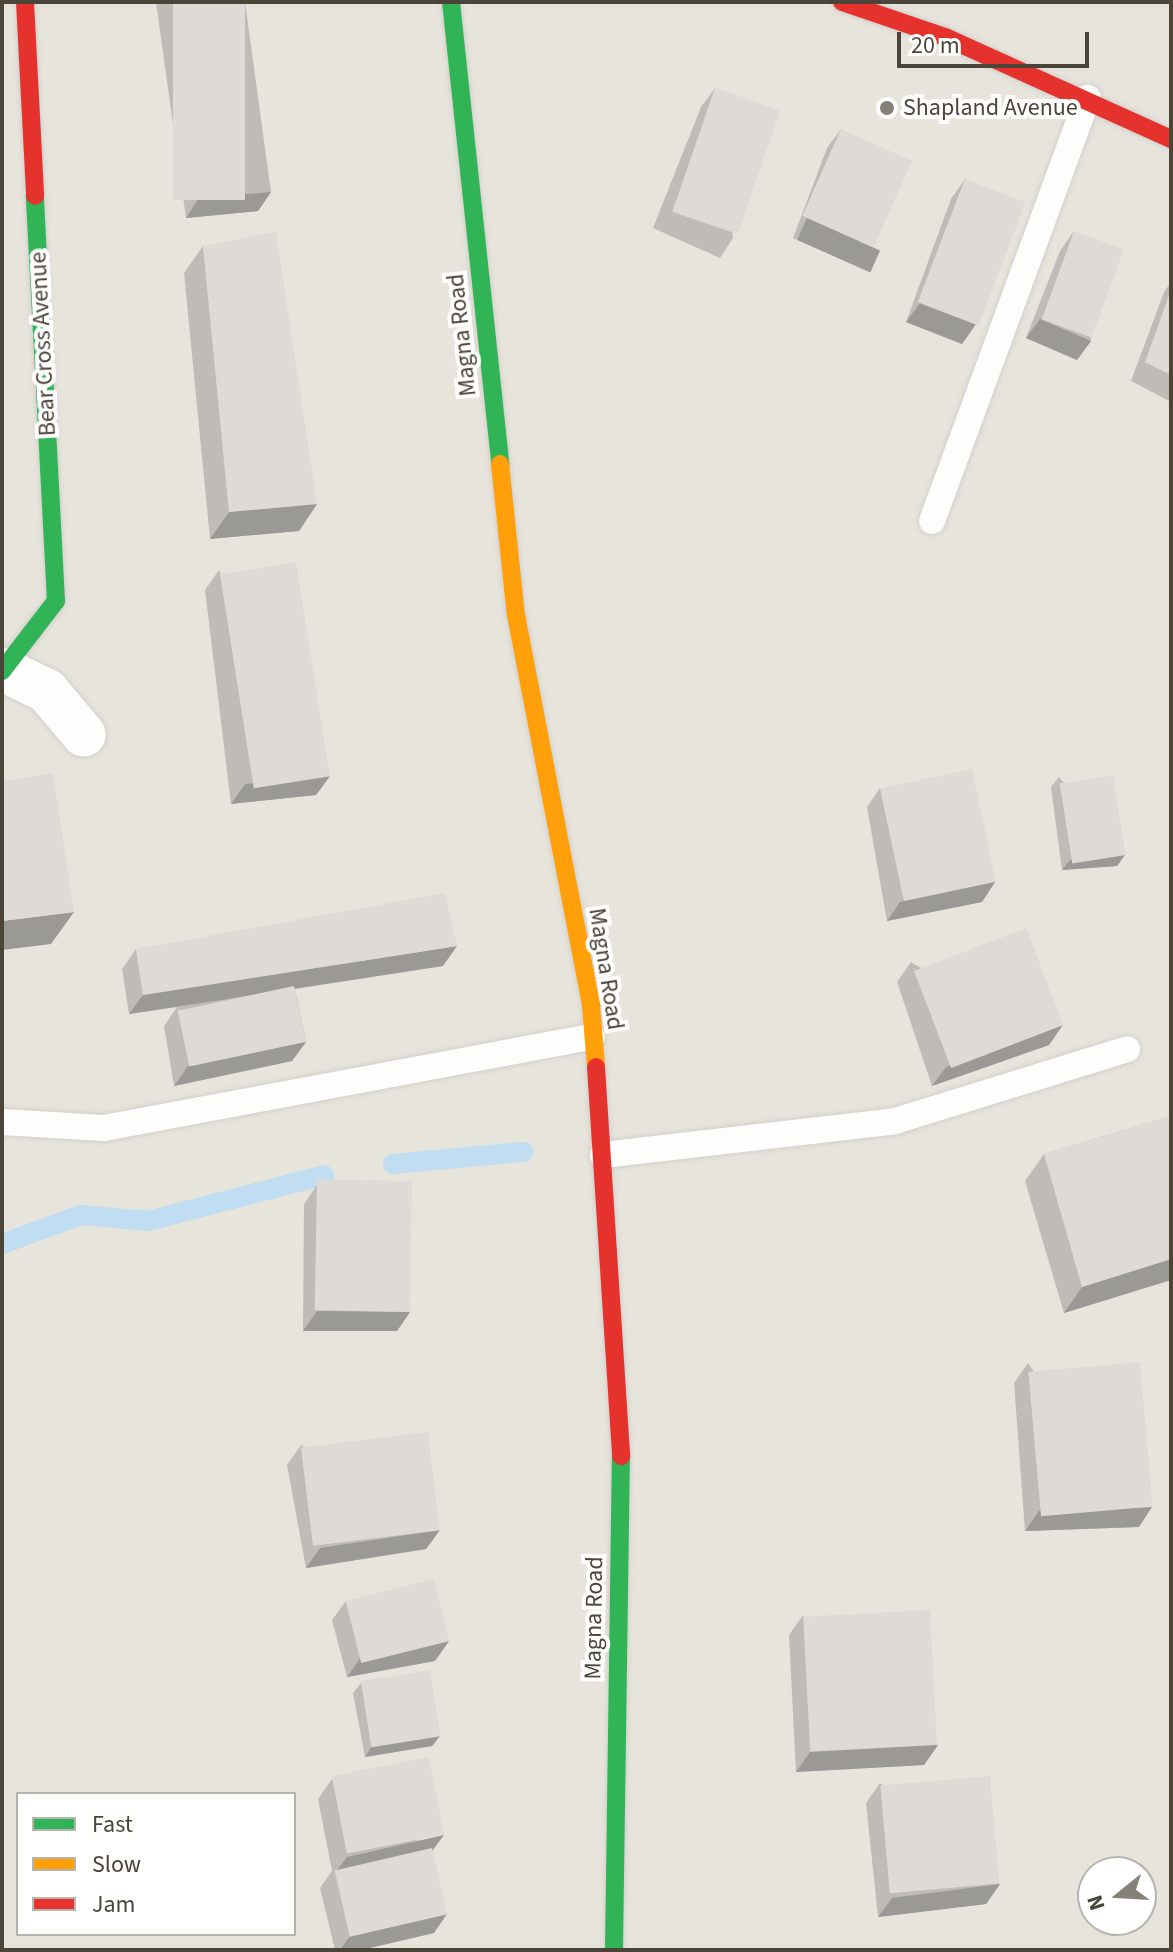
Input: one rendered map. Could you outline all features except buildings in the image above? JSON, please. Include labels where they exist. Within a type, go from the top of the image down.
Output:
[{"type":"main road","name":"Bear Cross Avenue","points":[[3,670],[56,601],[25,2]]},
{"type":"main road","name":"Magna Road","points":[[451,2],[516,615],[592,1037],[603,1155],[622,1420],[614,1950]]},
{"type":"main road","points":[[842,2],[1088,98],[1171,139]]},
{"type":"street","name":"Bear Cross Avenue","points":[[3,670],[47,691],[84,735]]},
{"type":"lane","points":[[932,521],[1088,98]]},
{"type":"lane","points":[[2,1122],[104,1128],[592,1037]]},
{"type":"lane","points":[[603,1155],[895,1121],[1127,1049]]},
{"type":"shaded area","points":[[2,2],[1171,2],[1171,1950],[2,1950]]},
{"type":"waterway","points":[[393,1164],[523,1152]]},
{"type":"waterway","points":[[2,1244],[81,1215],[148,1221],[324,1175]]},
{"type":"traffic: fast","points":[[451,2],[500,464]]},
{"type":"traffic: fast","points":[[2,671],[56,601],[35,196]]},
{"type":"traffic: fast","points":[[614,1950],[621,1456]]},
{"type":"traffic: slow","points":[[500,464],[516,615],[591,1004],[596,1067]]},
{"type":"traffic: jam","points":[[25,2],[35,196]]},
{"type":"traffic: jam","points":[[842,2],[945,37],[1171,139]]},
{"type":"traffic: jam","points":[[596,1067],[621,1456]]},
{"type":"place","name":"Shapland Avenue","points":[[887,108]]}]
